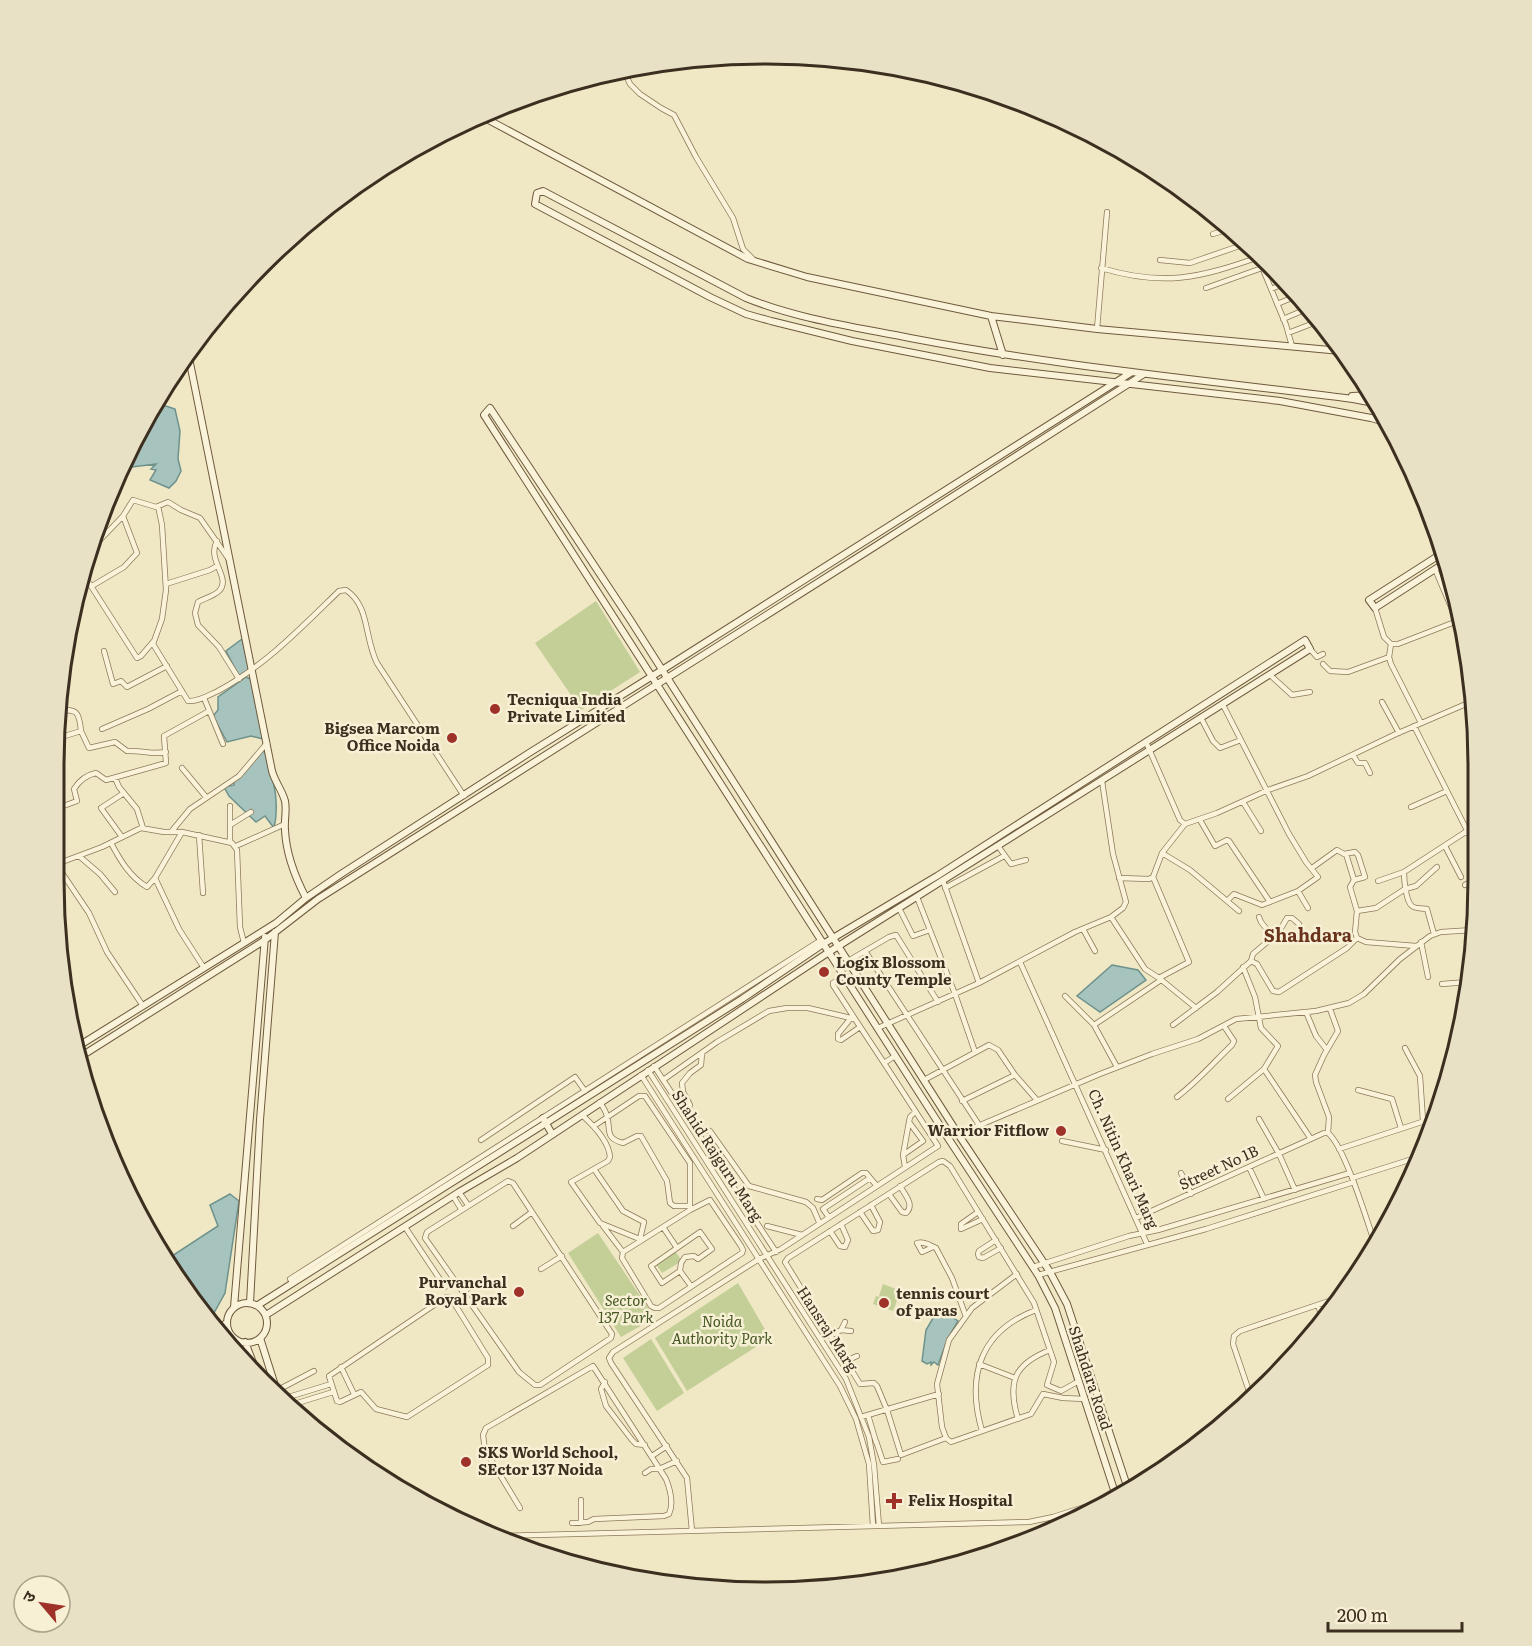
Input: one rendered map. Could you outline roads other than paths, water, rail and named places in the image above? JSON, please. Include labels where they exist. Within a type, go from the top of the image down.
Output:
[{"type":"street","points":[[627,78],[640,94],[675,115],[698,160],[733,218],[743,249],[757,262]]},
{"type":"street","points":[[491,121],[757,262],[827,281],[991,316],[1097,329],[1331,350]]},
{"type":"street","points":[[1366,402],[1339,397],[1003,355],[861,329],[768,306],[746,298],[543,191],[537,193],[535,199],[535,204],[710,297],[754,317],[852,341],[979,366],[1280,401],[1376,419]]},
{"type":"street","points":[[1097,329],[1107,212]]},
{"type":"street","points":[[1213,234],[1220,232]]},
{"type":"street","points":[[1160,260],[1190,263],[1237,247]]},
{"type":"street","points":[[1101,268],[1130,277],[1174,279],[1221,271],[1250,259]]},
{"type":"street","points":[[1206,288],[1260,269]]},
{"type":"street","points":[[1263,271],[1292,346]]},
{"type":"street","points":[[1271,289],[1277,286]]},
{"type":"street","points":[[1277,304],[1289,299]]},
{"type":"street","points":[[1283,319],[1300,312]]},
{"type":"street","points":[[991,316],[1003,355]]},
{"type":"street","points":[[1288,333],[1311,324]]},
{"type":"street","points":[[190,365],[273,776],[285,801],[285,824],[291,862],[306,898]]},
{"type":"street","points":[[84,1043],[276,923],[306,898],[557,735],[1132,372]]},
{"type":"street","points":[[86,1052],[265,940],[318,899],[1145,373]]},
{"type":"street","points":[[1339,397],[1362,396]]},
{"type":"street","name":"Shahdara Road","points":[[1113,1488],[1055,1308],[1038,1275],[484,415],[490,408],[667,677],[924,1080],[1050,1272],[1067,1304],[1126,1483]]},
{"type":"street","points":[[104,536],[123,516],[133,500],[151,506],[171,503],[180,510],[201,518],[230,562]]},
{"type":"street","points":[[89,582],[137,658],[141,656],[153,642],[162,619],[166,584],[162,525],[158,506]]},
{"type":"street","points":[[92,586],[124,567],[137,553],[123,516]]},
{"type":"street","points":[[217,541],[214,548],[216,566],[222,575],[223,585],[218,592],[198,602],[195,613],[199,627],[219,647],[239,679]]},
{"type":"street","points":[[1435,558],[1369,600],[1375,608],[1384,637],[1391,644],[1398,644],[1452,622]]},
{"type":"street","points":[[166,584],[216,566]]},
{"type":"street","points":[[1375,608],[1438,567]]},
{"type":"street","points":[[1435,569],[1446,594]]},
{"type":"street","points":[[153,642],[189,702],[204,698],[253,670],[285,645],[343,589],[349,592],[363,611],[368,641],[377,663],[464,796]]},
{"type":"street","points":[[544,1121],[585,1091],[822,942],[834,938],[937,876],[1305,640],[1317,657],[1323,654]]},
{"type":"street","points":[[1391,644],[1390,664],[1421,723]]},
{"type":"street","points":[[944,884],[998,846],[1310,649]]},
{"type":"street","points":[[104,651],[113,684],[121,681],[127,687],[167,666]]},
{"type":"street","points":[[1323,664],[1330,671],[1348,672],[1389,657]]},
{"type":"street","points":[[1270,675],[1292,695],[1310,692]]},
{"type":"street","points":[[102,729],[182,691]]},
{"type":"street","points":[[204,698],[224,744]]},
{"type":"street","points":[[1382,702],[1399,733]]},
{"type":"street","points":[[1222,705],[1291,837],[1318,877],[1298,891],[1270,903],[1262,905],[1253,903],[1234,894],[1227,901]]},
{"type":"street","points":[[1095,1025],[1160,979],[1189,962],[1153,877],[1162,853],[1185,824],[1308,776],[1464,705]]},
{"type":"street","points":[[67,709],[73,709],[90,748],[115,742],[127,751],[140,750],[155,754],[166,752]]},
{"type":"street","points":[[64,806],[77,801],[74,788],[89,775],[96,773],[106,780],[166,763],[164,739],[166,734],[209,711]]},
{"type":"street","points":[[1201,718],[1213,741],[1220,748],[1241,740]]},
{"type":"street","points":[[1378,881],[1404,872],[1468,832],[1414,726]]},
{"type":"street","points":[[65,736],[81,731]]},
{"type":"street","points":[[1146,742],[1180,820],[1185,824]]},
{"type":"street","points":[[171,832],[187,812],[239,776],[267,743]]},
{"type":"street","points":[[1353,755],[1358,763],[1365,763],[1370,773]]},
{"type":"street","points":[[182,768],[206,797]]},
{"type":"street","points":[[115,778],[138,809],[143,828]]},
{"type":"street","points":[[878,1029],[979,983],[1111,917],[1123,908],[1126,902],[1107,824],[1101,782]]},
{"type":"street","points":[[1411,807],[1447,791]]},
{"type":"street","points":[[122,837],[101,808],[124,793]]},
{"type":"street","points":[[1243,802],[1261,831]]},
{"type":"street","points":[[230,806],[230,842]]},
{"type":"street","points":[[230,825],[251,812]]},
{"type":"street","points":[[1200,820],[1215,846],[1229,841],[1270,903]]},
{"type":"street","points":[[236,846],[285,824]]},
{"type":"street","points":[[64,861],[143,828],[199,835],[230,842],[236,846]]},
{"type":"street","points":[[111,843],[122,864],[145,886],[149,886],[182,832]]},
{"type":"street","points":[[199,835],[203,893]]},
{"type":"street","points":[[236,846],[240,927],[244,943]]},
{"type":"street","points":[[998,846],[1011,864],[1026,861]]},
{"type":"street","points":[[1445,846],[1461,877]]},
{"type":"street","points":[[1312,868],[1337,850],[1346,854],[1356,853],[1365,877],[1354,880],[1350,887],[1357,911],[1355,932],[1357,938],[1366,942],[1416,946]]},
{"type":"street","points":[[1162,853],[1190,870],[1239,912]]},
{"type":"street","points":[[1346,854],[1354,880]]},
{"type":"street","points":[[79,856],[116,892]]},
{"type":"street","points":[[266,1315],[552,1134],[899,908],[917,897],[1004,856]]},
{"type":"street","points":[[1357,911],[1376,908],[1405,889],[1416,886],[1437,867]]},
{"type":"street","points":[[1404,872],[1405,889],[1412,906],[1427,909],[1434,934]]},
{"type":"street","points":[[64,877],[89,913],[107,952],[143,1006]]},
{"type":"street","points":[[1119,878],[1149,879],[1153,877]]},
{"type":"street","points":[[155,878],[179,929],[204,968]]},
{"type":"street","points":[[944,884],[979,983]]},
{"type":"street","points":[[1298,891],[1308,908]]},
{"type":"street","points":[[917,897],[975,1052]]},
{"type":"street","points":[[899,908],[913,936],[930,930]]},
{"type":"street","points":[[1111,917],[1145,969],[1196,1008]]},
{"type":"street","points":[[1259,917],[1273,937]]},
{"type":"street","points":[[1173,1025],[1217,992],[1251,961],[1253,954],[1280,930],[1287,918],[1292,918],[1299,924]]},
{"type":"street","points":[[250,1303],[260,1120],[276,923]]},
{"type":"street","points":[[234,1307],[266,929]]},
{"type":"street","points":[[1083,929],[1095,951]]},
{"type":"street","points":[[959,1134],[1076,1083],[1191,1042],[1236,1019],[1330,1009],[1348,1004],[1364,994],[1421,942],[1434,934],[1465,931]]},
{"type":"street","points":[[848,961],[892,935],[896,935],[938,1002]]},
{"type":"street","points":[[1251,961],[1257,964],[1273,991],[1279,992],[1347,948],[1357,938]]},
{"type":"street","points":[[258,1305],[544,1121],[742,999],[822,942]]},
{"type":"street","points":[[1421,942],[1428,977]]},
{"type":"street","points":[[865,951],[979,1125]]},
{"type":"street","name":"Ch. Nitin Khari Marg","points":[[1020,962],[1147,1244]]},
{"type":"street","points":[[1228,1099],[1263,1069],[1278,1046],[1263,1031],[1255,997],[1243,967]]},
{"type":"street","points":[[692,1531],[688,1482],[677,1461],[610,1364],[609,1358],[613,1352],[702,1294],[766,1254],[776,1252],[938,1146],[833,984],[844,976]]},
{"type":"street","points":[[1442,984],[1459,983]]},
{"type":"street","points":[[1065,996],[1095,1025],[1117,1067]]},
{"type":"street","points":[[663,1080],[768,1011],[808,1008],[853,1018]]},
{"type":"street","points":[[1330,1009],[1338,1031],[1316,1075],[1316,1082],[1329,1116],[1328,1133],[1339,1149],[1352,1178],[1372,1235]]},
{"type":"street","points":[[1306,1012],[1316,1036],[1327,1050]]},
{"type":"street","points":[[853,1018],[837,1034],[838,1039],[841,1040],[860,1027]]},
{"type":"street","points":[[1178,1097],[1232,1045],[1234,1041],[1224,1026]]},
{"type":"street","points":[[924,1080],[989,1045],[994,1046],[1036,1100]]},
{"type":"street","points":[[1339,1149],[1423,1121],[1420,1076],[1405,1048]]},
{"type":"street","points":[[686,1115],[690,1105],[683,1092],[682,1083],[690,1072],[701,1065],[702,1053]]},
{"type":"street","points":[[880,1058],[893,1053]]},
{"type":"street","points":[[884,1063],[893,1053]]},
{"type":"street","points":[[651,1068],[663,1080],[776,1252]]},
{"type":"street","name":"Shahid Rajguru Marg","points":[[651,1068],[766,1254]]},
{"type":"street","points":[[1263,1069],[1311,1139]]},
{"type":"street","name":"Shahid Rajguru Marg","points":[[640,1075],[759,1258]]},
{"type":"street","points":[[962,1101],[1015,1075]]},
{"type":"street","points":[[481,1140],[575,1077],[585,1091]]},
{"type":"street","points":[[1358,1090],[1392,1099],[1401,1128]]},
{"type":"street","points":[[594,1126],[639,1095],[647,1098],[690,1163],[690,1208]]},
{"type":"street","points":[[600,1102],[608,1116],[610,1136],[620,1143],[639,1135],[643,1138],[668,1181],[671,1205],[690,1208]]},
{"type":"street","points":[[905,1167],[903,1155],[909,1122],[915,1112]]},
{"type":"street","points":[[582,1114],[594,1126],[610,1151],[610,1157],[571,1182],[624,1252]]},
{"type":"street","points":[[1259,1119],[1279,1154],[1295,1190]]},
{"type":"street","points":[[544,1121],[552,1134]]},
{"type":"street","points":[[903,1155],[923,1141],[909,1122]]},
{"type":"street","points":[[694,1128],[710,1131],[749,1186],[806,1202],[813,1208],[819,1222]]},
{"type":"street","name":"Street No 1B","points":[[1136,1218],[1328,1133]]},
{"type":"street","points":[[1062,1141],[1106,1150]]},
{"type":"street","points":[[1038,1275],[1206,1229],[1408,1160]]},
{"type":"street","points":[[946,1438],[901,1455],[877,1386],[872,1383],[860,1385],[785,1264],[785,1260],[939,1162],[943,1161],[950,1166],[1035,1303],[1054,1364],[1043,1394],[1032,1413],[951,1442],[946,1438],[942,1422],[937,1380],[949,1340],[965,1314],[1017,1274]]},
{"type":"street","points":[[1249,1167],[1264,1199]]},
{"type":"street","points":[[594,1168],[623,1211],[644,1222],[641,1240]]},
{"type":"street","points":[[816,1199],[822,1200],[862,1173],[866,1173],[876,1185]]},
{"type":"street","points":[[1180,1173],[1191,1194]]},
{"type":"street","points":[[961,1184],[973,1177]]},
{"type":"street","points":[[828,1216],[824,1209],[870,1178]]},
{"type":"street","points":[[1033,1267],[1129,1236],[1143,1234],[1295,1190],[1352,1178]]},
{"type":"street","points":[[510,1181],[562,1256],[612,1336],[540,1385],[535,1385],[519,1372],[425,1235],[461,1209],[510,1181]]},
{"type":"street","points":[[889,1194],[906,1214],[910,1210],[910,1205],[900,1186]]},
{"type":"street","points":[[456,1194],[468,1205]]},
{"type":"street","points":[[456,1194],[461,1209]]},
{"type":"street","points":[[710,1200],[743,1250],[742,1253],[655,1308],[651,1306],[622,1258],[624,1252],[690,1208],[719,1196]]},
{"type":"street","points":[[860,1212],[870,1229],[878,1230],[879,1220],[871,1205]]},
{"type":"street","points":[[513,1226],[532,1212]]},
{"type":"street","points":[[978,1212],[961,1224],[961,1228],[983,1219]]},
{"type":"street","points":[[600,1223],[641,1240]]},
{"type":"street","points":[[830,1231],[840,1246],[845,1247],[848,1240],[841,1224]]},
{"type":"street","points":[[767,1226],[802,1234]]},
{"type":"street","points":[[405,1227],[445,1287]]},
{"type":"street","points":[[663,1227],[677,1248]]},
{"type":"street","points":[[700,1232],[712,1250],[698,1259],[694,1256],[685,1257],[680,1271],[662,1284],[651,1266],[677,1248],[700,1232]]},
{"type":"street","points":[[996,1240],[979,1251],[979,1257],[984,1258],[1000,1248]]},
{"type":"street","points":[[933,1247],[952,1278],[965,1314]]},
{"type":"street","name":"Hansraj Marg","points":[[766,1254],[846,1379],[859,1418],[869,1464],[876,1526]]},
{"type":"street","points":[[542,1269],[562,1256]]},
{"type":"street","name":"Hansraj Marg","points":[[759,1258],[873,1442],[876,1526]]},
{"type":"street","points":[[680,1271],[702,1294]]},
{"type":"street","points":[[781,1280],[791,1274]]},
{"type":"street","points":[[785,1286],[795,1279]]},
{"type":"street","points":[[463,1292],[478,1281]]},
{"type":"street","points":[[448,1297],[489,1362],[453,1389],[406,1417],[378,1411],[361,1392],[340,1402],[337,1401],[329,1376],[341,1367],[448,1297]]},
{"type":"street","points":[[1248,1389],[1233,1344],[1234,1336],[1239,1331],[1327,1302]]},
{"type":"street","points":[[224,1325],[234,1307],[241,1303],[258,1305],[266,1315],[267,1327],[260,1338],[253,1342],[245,1342],[234,1337]]},
{"type":"street","points":[[1317,1305],[1320,1311]]},
{"type":"street","points":[[982,1431],[975,1398],[975,1379],[984,1351],[1000,1330],[1036,1310]]},
{"type":"street","points":[[227,1322],[231,1333]]},
{"type":"street","points":[[841,1330],[845,1322]]},
{"type":"street","points":[[830,1336],[841,1330],[851,1331]]},
{"type":"street","points":[[260,1338],[272,1378]]},
{"type":"street","points":[[245,1342],[249,1354]]},
{"type":"street","points":[[1018,1419],[1012,1397],[1015,1378],[1024,1364],[1050,1350]]},
{"type":"street","points":[[846,1361],[857,1356]]},
{"type":"street","points":[[979,1364],[1015,1378]]},
{"type":"street","points":[[520,1508],[485,1450],[483,1435],[486,1428],[593,1366],[652,1456],[670,1489],[671,1508],[667,1515],[594,1519],[572,1523]]},
{"type":"street","points":[[341,1367],[354,1394]]},
{"type":"street","points":[[284,1389],[314,1371]]},
{"type":"street","points":[[1047,1385],[1061,1391],[1079,1381]]},
{"type":"street","points":[[605,1382],[601,1389],[606,1406],[632,1440],[645,1445]]},
{"type":"street","points":[[292,1397],[331,1384]]},
{"type":"street","points":[[298,1403],[333,1392]]},
{"type":"street","points":[[859,1418],[939,1394]]},
{"type":"street","points":[[1043,1394],[1085,1399]]},
{"type":"street","points":[[868,1415],[873,1442],[882,1462],[898,1459]]},
{"type":"street","points":[[652,1456],[667,1446]]},
{"type":"street","points":[[645,1473],[677,1461]]},
{"type":"street","points":[[1113,1488],[1121,1486]]},
{"type":"street","points":[[581,1500],[585,1532]]},
{"type":"street","points":[[517,1535],[1033,1521],[1069,1512]]},
{"type":"water","points":[[164,405],[175,409],[180,431],[178,459],[181,471],[169,488],[150,480],[156,470],[151,469],[156,464],[132,467]]},
{"type":"water","points":[[242,639],[250,670],[239,676],[226,651]]},
{"type":"water","points":[[246,677],[253,680],[263,739],[251,736],[227,742],[213,716],[218,710],[218,697]]},
{"type":"water","points":[[263,751],[267,754],[275,791],[274,828],[265,816],[256,822],[229,796],[224,787],[234,785],[234,779]]},
{"type":"water","points":[[1112,965],[1138,970],[1146,980],[1100,1012],[1077,996]]},
{"type":"water","points":[[230,1194],[239,1201],[225,1293],[214,1313],[173,1255],[218,1226],[210,1205]]},
{"type":"water","points":[[940,1309],[958,1321],[948,1338],[938,1365],[934,1362],[931,1365],[931,1362],[927,1364],[922,1361],[926,1330]]},
{"type":"place","name":"Tecniqua India Private Limited","points":[[495,709]]},
{"type":"place","name":"Bigsea Marcom Office Noida","points":[[452,738]]},
{"type":"place","name":"Logix Blossom County Temple","points":[[824,972]]},
{"type":"place","name":"Warrior Fitflow","points":[[1061,1131]]},
{"type":"place","name":"Purvanchal Royal Park","points":[[519,1292]]},
{"type":"place","name":"tennis court of paras","points":[[884,1303]]},
{"type":"place","name":"SKS World School, SEctor 137 Noida","points":[[466,1462]]},
{"type":"place","name":"Felix Hospital","points":[[894,1501]]},
{"type":"district","name":"Shahdara","points":[[1308,936]]},
{"type":"park label","name":"Sector 137 Park","points":[[626,1310]]},
{"type":"park label","name":"Noida Authority Park","points":[[722,1330]]}]
